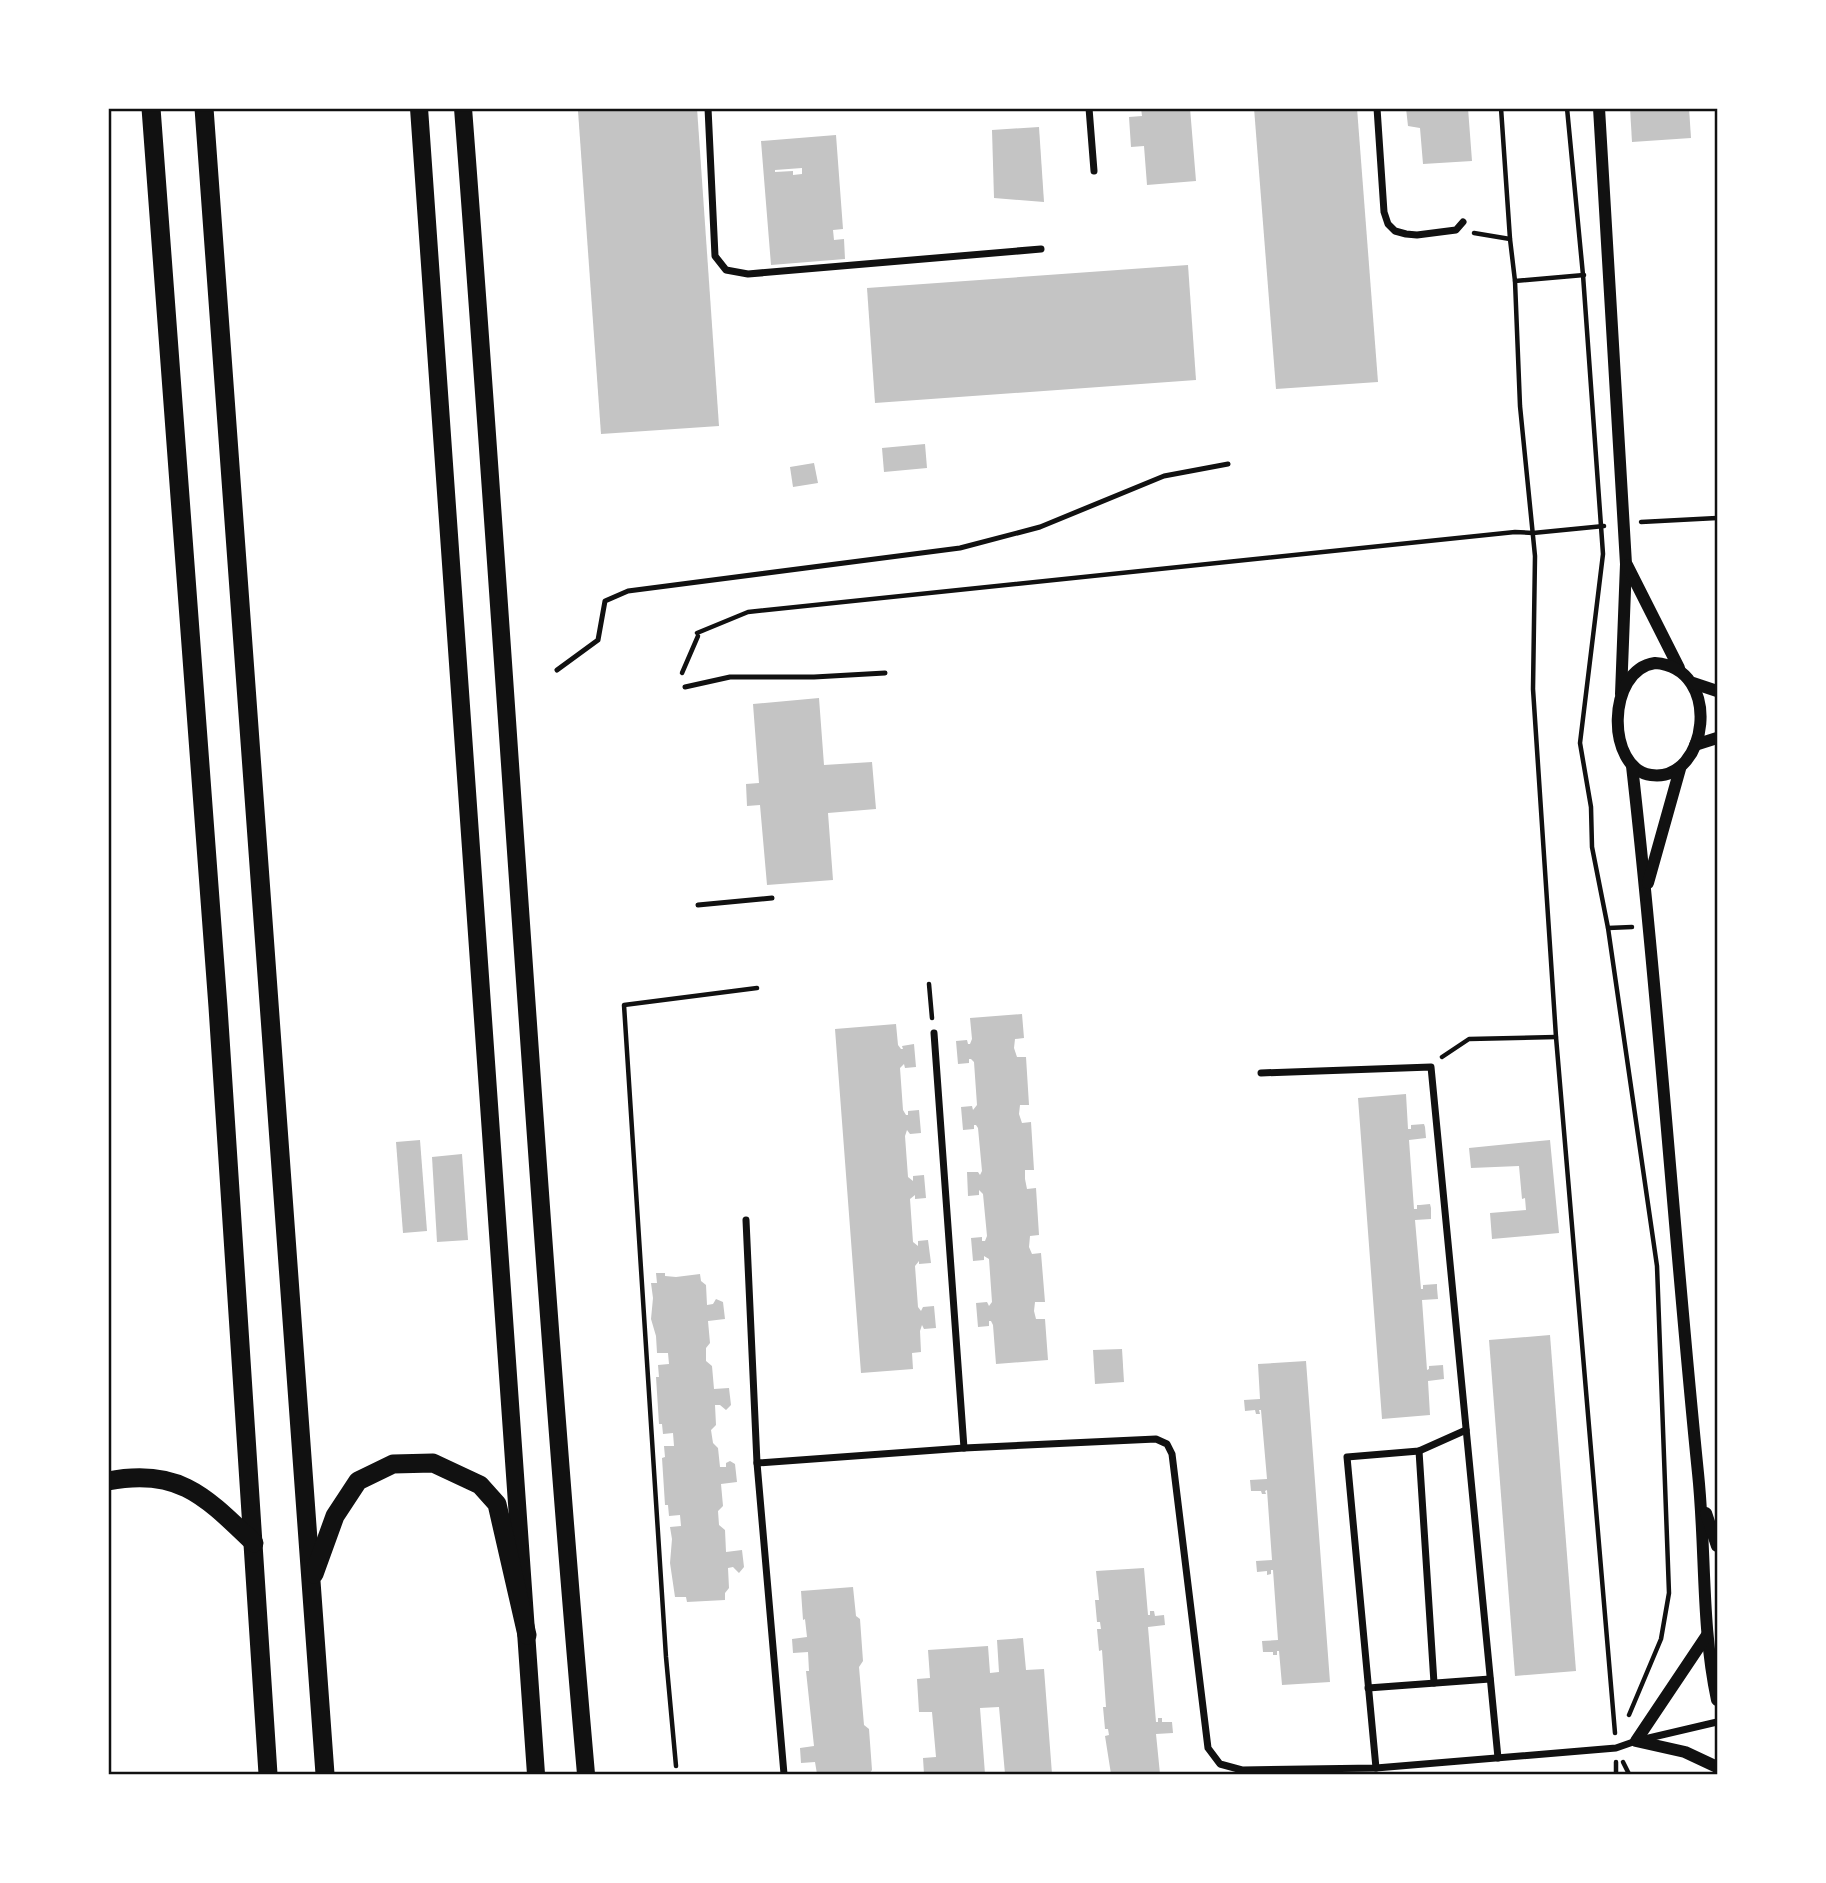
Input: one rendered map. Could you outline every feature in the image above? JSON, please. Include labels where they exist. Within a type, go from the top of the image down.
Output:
[{"type":"highway","points":[[151,108],[216,980],[268,1774]]},
{"type":"highway","points":[[204,108],[325,1774]]},
{"type":"highway","points":[[311,1581],[335,1516],[358,1481],[393,1464],[433,1463],[480,1485],[496,1504],[527,1635]]},
{"type":"highway","points":[[108,1481],[131,1477],[168,1479],[212,1503],[254,1543]]},
{"type":"main road","points":[[419,108],[537,1774]]},
{"type":"main road","points":[[463,108],[494,500],[568,1572],[586,1774]]},
{"type":"street","points":[[708,108],[715,256],[726,271],[748,274],[1041,249]]},
{"type":"street","points":[[1089,108],[1094,171]]},
{"type":"street","points":[[1377,108],[1384,212],[1388,224],[1395,231],[1417,235],[1456,230],[1463,222]]},
{"type":"street","points":[[1599,108],[1625,523],[1626,564],[1618,724],[1624,752],[1632,766],[1646,890],[1702,1503],[1717,1700]]},
{"type":"street","points":[[1626,564],[1679,668],[1693,683],[1699,698],[1701,715],[1695,746],[1680,769],[1646,890]]},
{"type":"street","points":[[1620,694],[1632,674],[1644,665],[1665,664],[1679,668]]},
{"type":"street","points":[[1693,683],[1717,691]]},
{"type":"street","points":[[1695,746],[1717,738]]},
{"type":"street","points":[[1632,766],[1650,775],[1670,774],[1680,769]]},
{"type":"street","points":[[934,1033],[964,1448]]},
{"type":"street","points":[[1261,1073],[1431,1067],[1497,1758]]},
{"type":"street","points":[[746,1220],[757,1463],[784,1774]]},
{"type":"street","points":[[1376,1768],[1347,1457],[1419,1451],[1466,1430]]},
{"type":"street","points":[[757,1463],[964,1448],[1156,1439],[1167,1444],[1172,1454],[1208,1748],[1220,1764],[1242,1770],[1376,1768],[1616,1748],[1717,1722]]},
{"type":"street","points":[[1419,1451],[1434,1684]]},
{"type":"street","points":[[1702,1503],[1714,1527],[1717,1546]]},
{"type":"street","points":[[1636,1741],[1712,1633]]},
{"type":"street","points":[[1368,1688],[1490,1679]]},
{"type":"street","points":[[1636,1741],[1685,1752],[1717,1767]]},
{"type":"lane","points":[[556,670],[598,640],[605,601],[628,591],[960,548],[1040,527],[1164,476],[1228,464]]},
{"type":"lane","points":[[685,687],[730,677],[814,677],[885,673]]},
{"type":"lane","points":[[698,905],[772,898]]},
{"type":"path","points":[[1501,108],[1515,281],[1520,406],[1535,556],[1533,689],[1556,1037],[1616,1748],[1616,1774]]},
{"type":"path","points":[[1567,108],[1583,275],[1603,554],[1580,743],[1591,807],[1591,847],[1608,928],[1657,1266],[1669,1593],[1661,1639],[1616,1748],[1629,1774]]},
{"type":"path","points":[[1456,230],[1510,239]]},
{"type":"path","points":[[1515,281],[1609,272]]},
{"type":"path","points":[[682,673],[697,635],[748,612],[1515,532],[1533,533],[1625,523],[1717,518]]},
{"type":"path","points":[[929,985],[934,1033]]},
{"type":"path","points":[[676,1766],[666,1657],[624,1005],[757,988]]},
{"type":"path","points":[[1431,1067],[1469,1039],[1556,1037]]},
{"type":"building","points":[[697,108],[719,426],[601,434],[578,111]]},
{"type":"building","points":[[1141,108],[1190,108],[1196,181],[1147,185],[1144,146],[1131,147],[1129,117],[1142,116]]},
{"type":"building","points":[[1254,108],[1357,108],[1378,382],[1276,389]]},
{"type":"building","points":[[1406,108],[1468,108],[1472,161],[1423,164],[1420,128],[1408,126]]},
{"type":"building","points":[[1630,108],[1689,108],[1691,138],[1632,142]]},
{"type":"building","points":[[1039,127],[1044,202],[994,198],[992,130]]},
{"type":"building","points":[[836,135],[843,229],[833,230],[834,240],[844,239],[845,259],[771,265],[761,141]],"holes":[[[802,168],[802,174],[793,175],[793,171],[775,170]]]},
{"type":"building","points":[[1188,265],[1196,380],[875,403],[867,288]]},
{"type":"building","points":[[925,444],[927,468],[884,472],[882,448]]},
{"type":"building","points":[[814,463],[818,483],[793,487],[790,467]]},
{"type":"building","points":[[819,698],[824,765],[872,762],[876,809],[828,813],[833,880],[767,885],[760,805],[747,806],[746,784],[759,783],[753,704]]},
{"type":"building","points":[[1022,1014],[1024,1038],[1015,1039],[1014,1048],[1017,1057],[1026,1057],[1029,1105],[1020,1105],[1019,1114],[1022,1123],[1031,1122],[1034,1170],[1025,1170],[1025,1179],[1027,1189],[1036,1188],[1039,1235],[1030,1236],[1029,1247],[1032,1254],[1041,1253],[1045,1302],[1035,1302],[1034,1311],[1036,1319],[1045,1319],[1048,1360],[996,1364],[993,1325],[989,1321],[989,1326],[978,1327],[976,1303],[987,1302],[989,1306],[992,1302],[989,1259],[984,1256],[984,1260],[973,1261],[971,1238],[982,1237],[982,1241],[985,1241],[987,1236],[983,1194],[979,1190],[979,1195],[968,1196],[967,1172],[978,1172],[980,1175],[982,1171],[978,1128],[974,1125],[974,1129],[963,1130],[961,1107],[972,1106],[973,1110],[977,1105],[974,1062],[969,1059],[969,1063],[958,1064],[956,1041],[967,1040],[970,1044],[970,1018]]},
{"type":"building","points":[[896,1024],[898,1045],[901,1049],[902,1046],[914,1044],[916,1067],[905,1068],[904,1064],[900,1068],[903,1110],[908,1115],[908,1111],[919,1110],[921,1133],[910,1134],[907,1130],[905,1136],[908,1177],[913,1181],[913,1176],[924,1175],[926,1198],[915,1199],[915,1195],[910,1199],[913,1242],[918,1246],[918,1241],[928,1240],[931,1263],[919,1264],[919,1261],[915,1266],[918,1307],[921,1311],[923,1307],[934,1306],[936,1328],[924,1329],[922,1325],[921,1352],[912,1353],[913,1369],[861,1373],[835,1029]]},
{"type":"building","points":[[1406,1094],[1408,1129],[1411,1129],[1411,1125],[1424,1124],[1426,1138],[1409,1140],[1414,1209],[1417,1209],[1417,1205],[1430,1204],[1431,1208],[1431,1219],[1415,1220],[1421,1289],[1423,1285],[1437,1284],[1438,1299],[1422,1300],[1427,1370],[1429,1366],[1443,1365],[1444,1379],[1428,1381],[1430,1415],[1382,1419],[1358,1098]]},
{"type":"building","points":[[420,1140],[427,1231],[403,1233],[396,1142]]},
{"type":"building","points":[[1550,1140],[1559,1233],[1492,1239],[1490,1213],[1526,1210],[1525,1198],[1522,1199],[1519,1166],[1471,1168],[1469,1148]]},
{"type":"building","points":[[462,1154],[468,1240],[437,1242],[432,1157]]},
{"type":"building","points":[[656,1273],[676,1277],[700,1274],[701,1281],[706,1285],[707,1305],[713,1304],[716,1299],[723,1302],[725,1319],[708,1321],[710,1343],[706,1348],[706,1361],[712,1366],[714,1389],[729,1388],[731,1405],[726,1410],[715,1405],[716,1425],[711,1430],[713,1443],[718,1448],[720,1467],[726,1467],[726,1463],[730,1461],[735,1464],[737,1482],[721,1484],[723,1506],[718,1511],[719,1525],[725,1530],[726,1552],[742,1550],[744,1567],[739,1573],[733,1567],[728,1568],[729,1588],[725,1593],[725,1600],[687,1602],[686,1597],[675,1597],[670,1563],[670,1527],[681,1526],[680,1515],[669,1516],[668,1505],[665,1505],[662,1458],[665,1457],[664,1446],[674,1446],[673,1433],[663,1434],[662,1424],[659,1424],[656,1377],[659,1377],[658,1365],[669,1364],[668,1353],[657,1353],[651,1319],[651,1283],[657,1283]]},
{"type":"building","points":[[1550,1335],[1576,1671],[1515,1676],[1489,1340]]},
{"type":"building","points":[[1122,1349],[1124,1382],[1095,1384],[1093,1350]]},
{"type":"building","points":[[1306,1361],[1330,1682],[1282,1685],[1279,1651],[1277,1655],[1263,1652],[1262,1641],[1278,1640],[1273,1570],[1267,1575],[1267,1571],[1257,1572],[1256,1561],[1272,1560],[1267,1490],[1266,1494],[1251,1491],[1250,1480],[1267,1479],[1261,1410],[1260,1414],[1256,1414],[1255,1410],[1245,1411],[1244,1400],[1260,1399],[1258,1364]]},
{"type":"building","points":[[1144,1568],[1148,1615],[1150,1611],[1154,1611],[1155,1616],[1164,1615],[1165,1625],[1148,1627],[1156,1722],[1158,1718],[1162,1718],[1162,1722],[1172,1722],[1173,1733],[1156,1734],[1160,1774],[1111,1774],[1105,1736],[1109,1735],[1108,1729],[1105,1729],[1103,1707],[1106,1707],[1102,1650],[1099,1651],[1097,1629],[1101,1629],[1100,1622],[1097,1622],[1095,1600],[1099,1600],[1096,1571]]},
{"type":"building","points":[[853,1587],[856,1616],[860,1619],[863,1661],[859,1667],[864,1725],[869,1729],[872,1770],[869,1774],[817,1774],[815,1762],[801,1763],[800,1748],[814,1746],[806,1671],[809,1671],[808,1652],[793,1653],[792,1639],[807,1637],[801,1591]]},
{"type":"building","points":[[1023,1638],[1026,1670],[1044,1669],[1052,1774],[1005,1774],[999,1707],[980,1708],[985,1774],[924,1774],[923,1758],[936,1757],[932,1712],[919,1712],[917,1679],[930,1678],[928,1650],[988,1646],[990,1673],[999,1672],[997,1640]]}]
